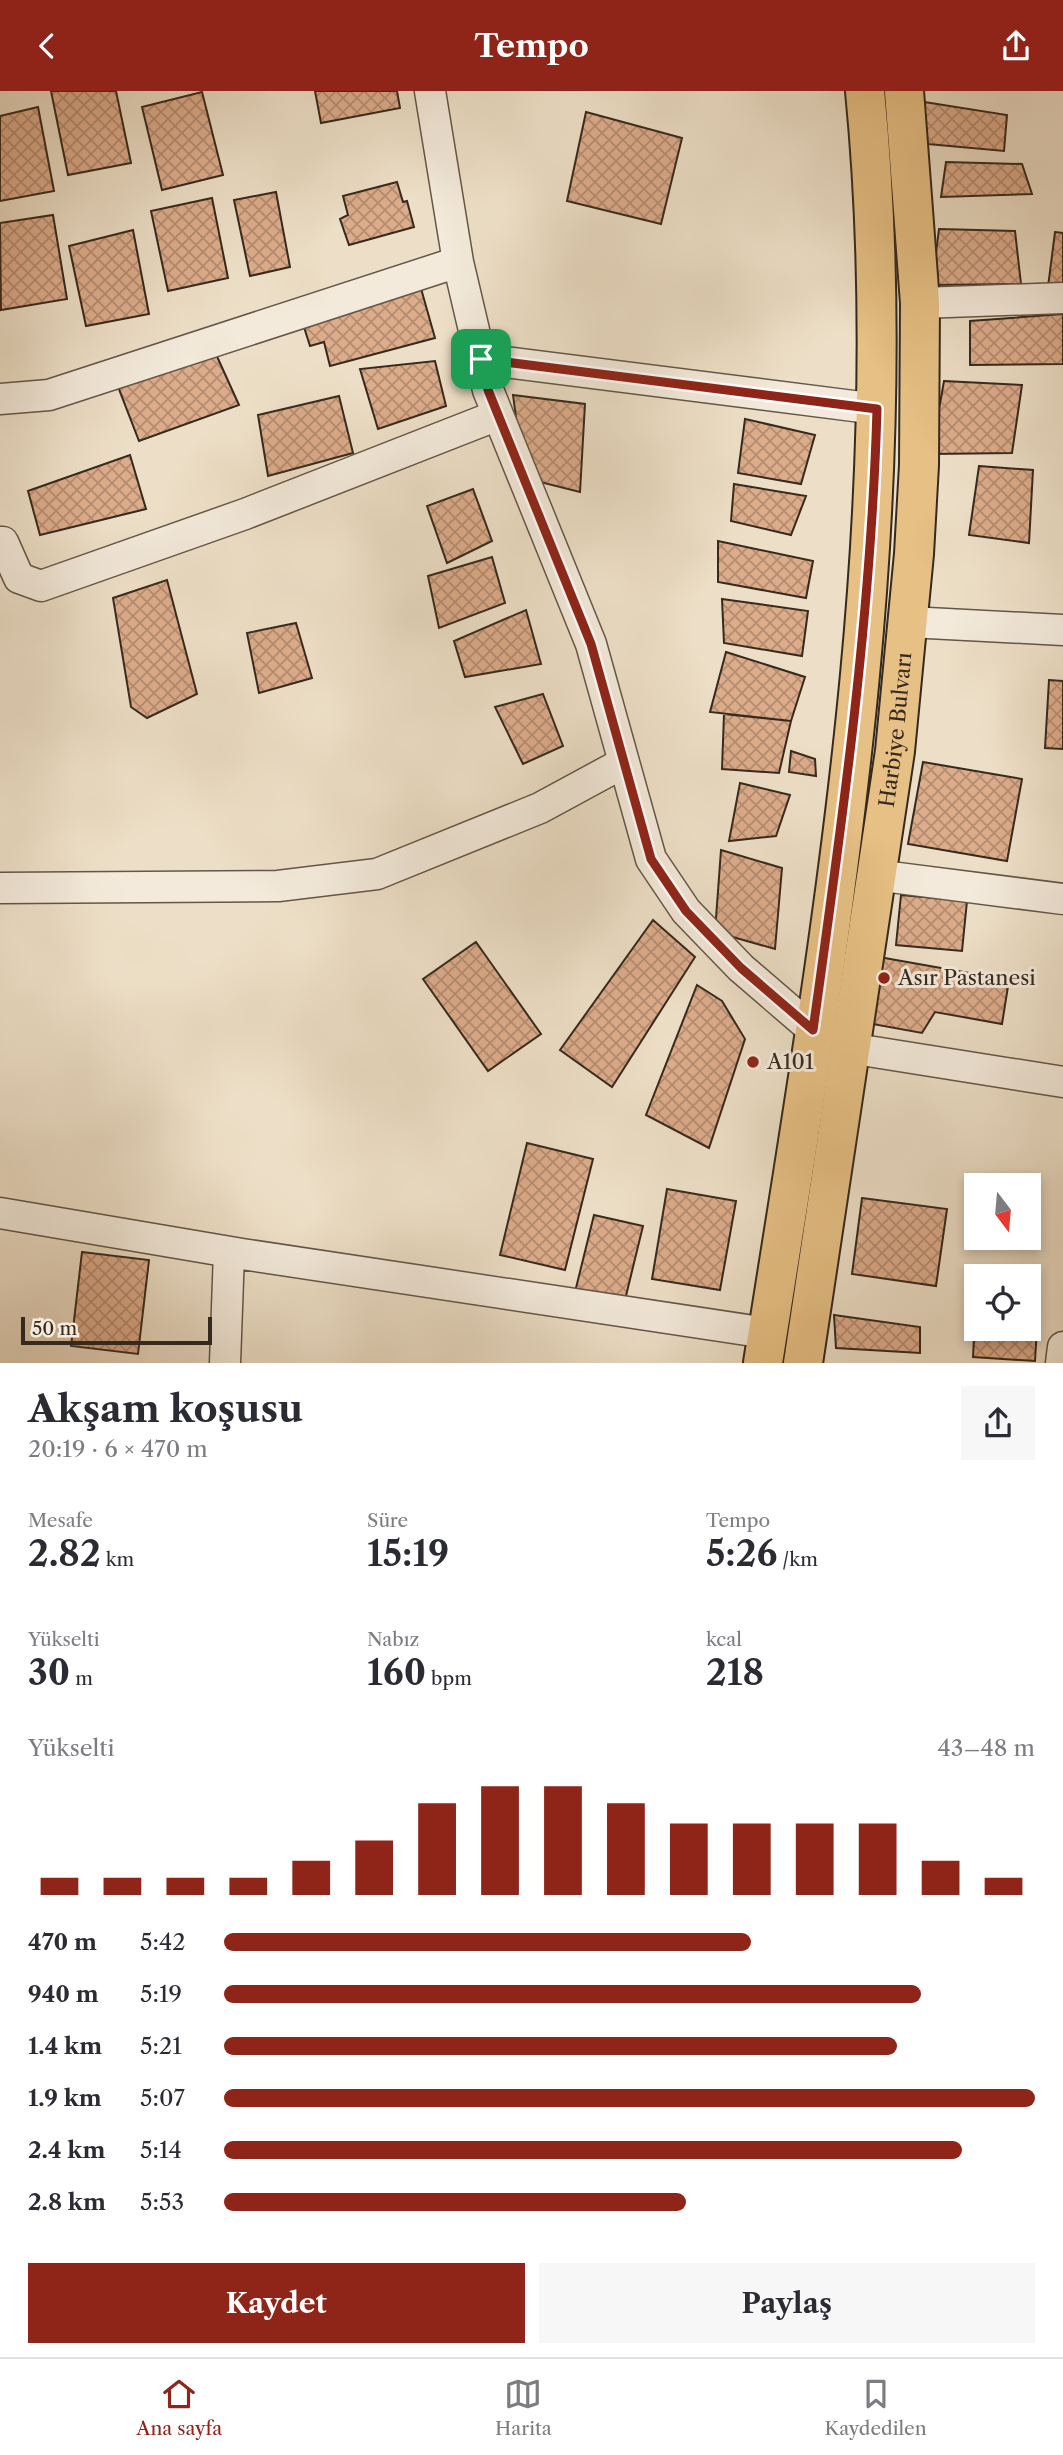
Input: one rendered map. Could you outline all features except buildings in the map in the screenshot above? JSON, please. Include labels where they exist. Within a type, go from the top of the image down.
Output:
[{"type":"main road","name":"Harbiye Bulvarı","points":[[765,1348],[855,736],[869,579],[877,409],[878,270],[865,91]]},
{"type":"main road","name":"Harbiye Bulvarı","points":[[803,1363],[895,751],[909,622],[919,465],[920,303],[904,91]]},
{"type":"street","points":[[430,91],[458,262],[481,359],[498,415],[591,644],[651,859],[686,911],[741,968],[813,1030]]},
{"type":"street","points":[[0,399],[49,395],[458,262]]},
{"type":"street","points":[[920,303],[1063,298]]},
{"type":"street","points":[[481,359],[877,409]]},
{"type":"street","points":[[0,542],[3,542],[19,578],[41,586],[245,514],[498,415]]},
{"type":"street","points":[[909,622],[1063,630]]},
{"type":"street","points":[[0,888],[278,886],[377,874],[540,808],[623,763]]},
{"type":"street","points":[[875,875],[1063,899]]},
{"type":"street","points":[[849,1048],[1063,1082]]},
{"type":"street","points":[[0,1213],[765,1348]]},
{"type":"street","points":[[225,1363],[229,1252]]},
{"type":"street","points":[[1062,1363],[1063,1347]]},
{"type":"place","name":"Asır Pastanesi","points":[[884,978]]},
{"type":"place","name":"A101","points":[[753,1062]]},
{"type":"route","points":[[481,359],[877,409],[875,490],[855,736],[813,1030],[741,968],[686,911],[651,859],[591,644],[488,390],[481,359]]}]
